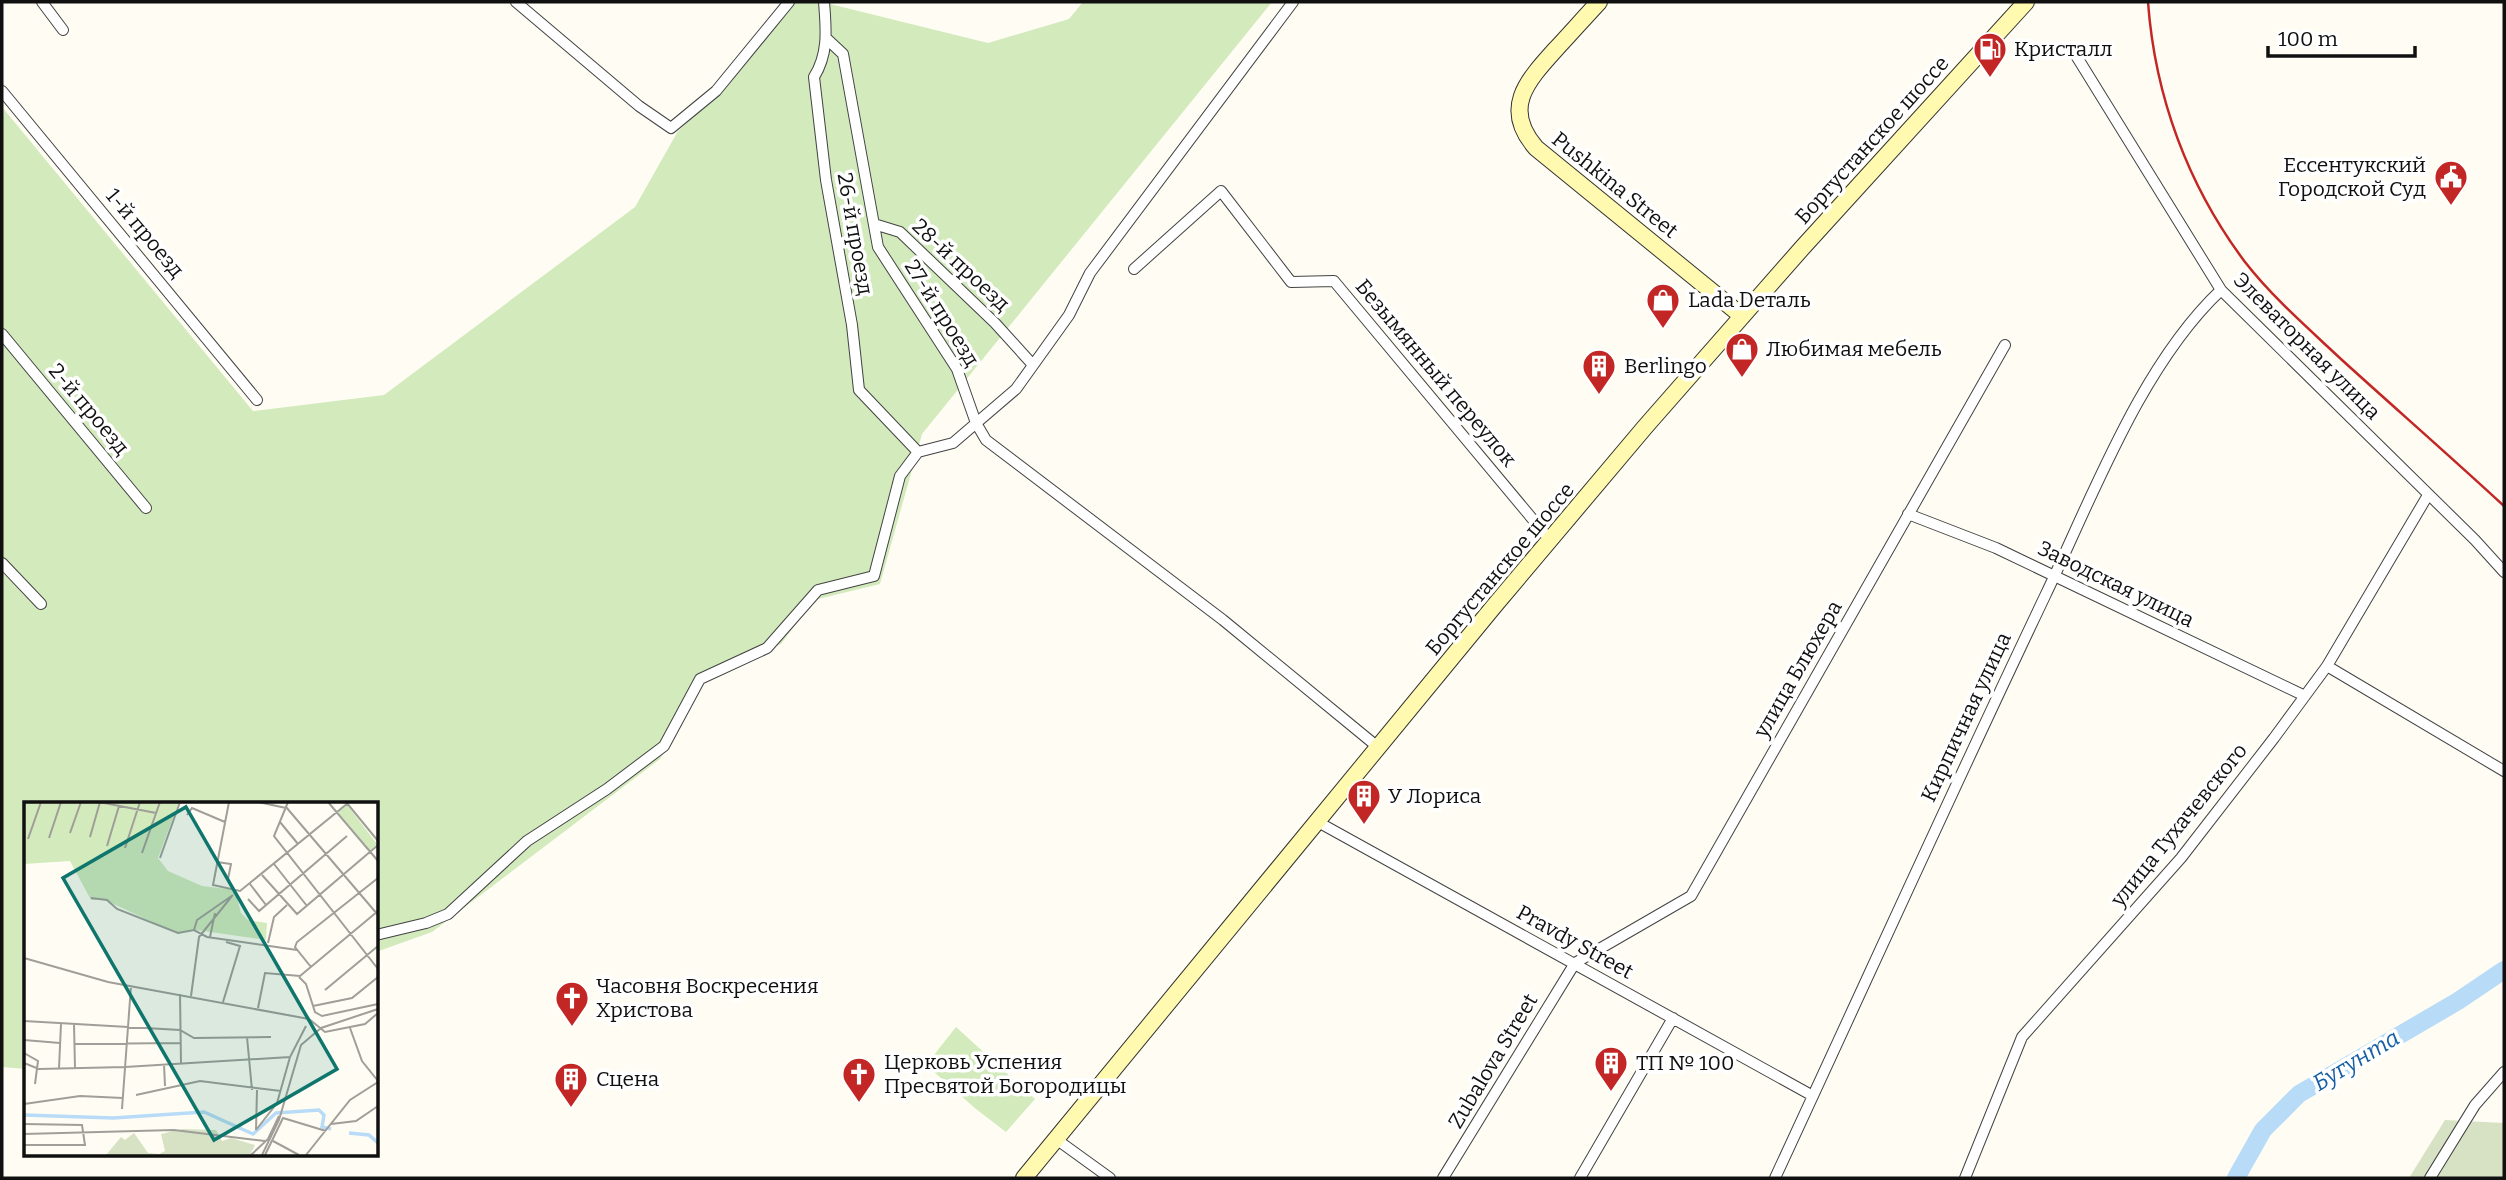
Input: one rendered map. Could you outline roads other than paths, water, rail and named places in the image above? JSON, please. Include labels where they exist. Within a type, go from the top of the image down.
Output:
[{"type":"street","points":[[42,2],[63,30]]},
{"type":"street","points":[[520,3],[639,106],[671,128],[716,91],[789,2]]},
{"type":"street","name":"26-й проезд","points":[[824,2],[827,39],[822,64],[814,76],[826,180],[852,325],[859,390],[918,452]]},
{"type":"street","points":[[378,935],[426,923],[448,914],[527,841],[607,789],[664,746],[700,679],[767,648],[818,590],[874,576],[900,476],[918,452],[953,443],[1016,389],[1069,315],[1090,273],[1293,2]]},
{"type":"street","name":"Pushkina Street","points":[[1599,2],[1535,72],[1524,88],[1519,101],[1524,134],[1536,148],[1742,316]]},
{"type":"street","name":"Боргустанское шоссе","points":[[1024,1178],[1550,540],[1742,316],[2026,2]]},
{"type":"street","points":[[827,39],[843,54],[874,224]]},
{"type":"street","name":"Элеваторная улица","points":[[2073,49],[2221,290],[2504,572]]},
{"type":"street","name":"1-й проезд","points":[[2,91],[257,400]]},
{"type":"street","name":"Безымянный переулок","points":[[1134,269],[1221,191],[1291,282],[1334,281],[1550,540]]},
{"type":"street","name":"28-й проезд","points":[[874,224],[900,232],[995,323],[1033,365]]},
{"type":"street","name":"27-й проезд","points":[[874,224],[878,247],[957,369],[976,423]]},
{"type":"street","name":"Кирпичная улица","points":[[1775,1178],[1938,821],[2137,402],[2202,308],[2221,290]]},
{"type":"street","name":"2-й проезд","points":[[2,334],[146,508]]},
{"type":"street","name":"улица Блюхера","points":[[1575,963],[1691,896],[2005,345]]},
{"type":"street","points":[[976,423],[986,440],[1223,621],[1379,748]]},
{"type":"street","name":"улица Тухачевского","points":[[1965,1178],[2022,1037],[2181,858],[2305,696],[2327,666],[2428,495]]},
{"type":"street","name":"Заводская улица","points":[[1908,514],[1996,548],[2305,696]]},
{"type":"street","points":[[2,563],[41,604]]},
{"type":"street","points":[[2327,666],[2504,771]]},
{"type":"street","name":"Pravdy Street","points":[[1318,822],[1813,1096]]},
{"type":"street","name":"Zubalova Street","points":[[1443,1178],[1575,963]]},
{"type":"street","points":[[1580,1178],[1673,1018]]},
{"type":"street","points":[[2430,1178],[2475,1105],[2504,1072]]},
{"type":"street","points":[[1056,1139],[1110,1178]]},
{"type":"waterway","name":"Бугунта","points":[[2236,1178],[2263,1130],[2299,1094],[2458,1001],[2504,970]]},
{"type":"railway","points":[[2148,2],[2158,72],[2178,139],[2207,203],[2245,262],[2304,325],[2504,506]]},
{"type":"place","name":"Кристалл","points":[[1990,79]]},
{"type":"place","name":"Ессентукский Городской Суд","points":[[2451,207]]},
{"type":"place","name":"Lada Dеталь","points":[[1663,330]]},
{"type":"place","name":"Любимая мебель","points":[[1742,379]]},
{"type":"place","name":"Berlingo","points":[[1599,396]]},
{"type":"place","name":"У Лориса","points":[[1364,826]]},
{"type":"place","name":"Часовня Воскресения Христова","points":[[572,1028]]},
{"type":"place","name":"ТП № 100","points":[[1611,1093]]},
{"type":"place","name":"Церковь Успения Пресвятой Богородицы","points":[[859,1104]]},
{"type":"place","name":"Сцена","points":[[571,1109]]}]
